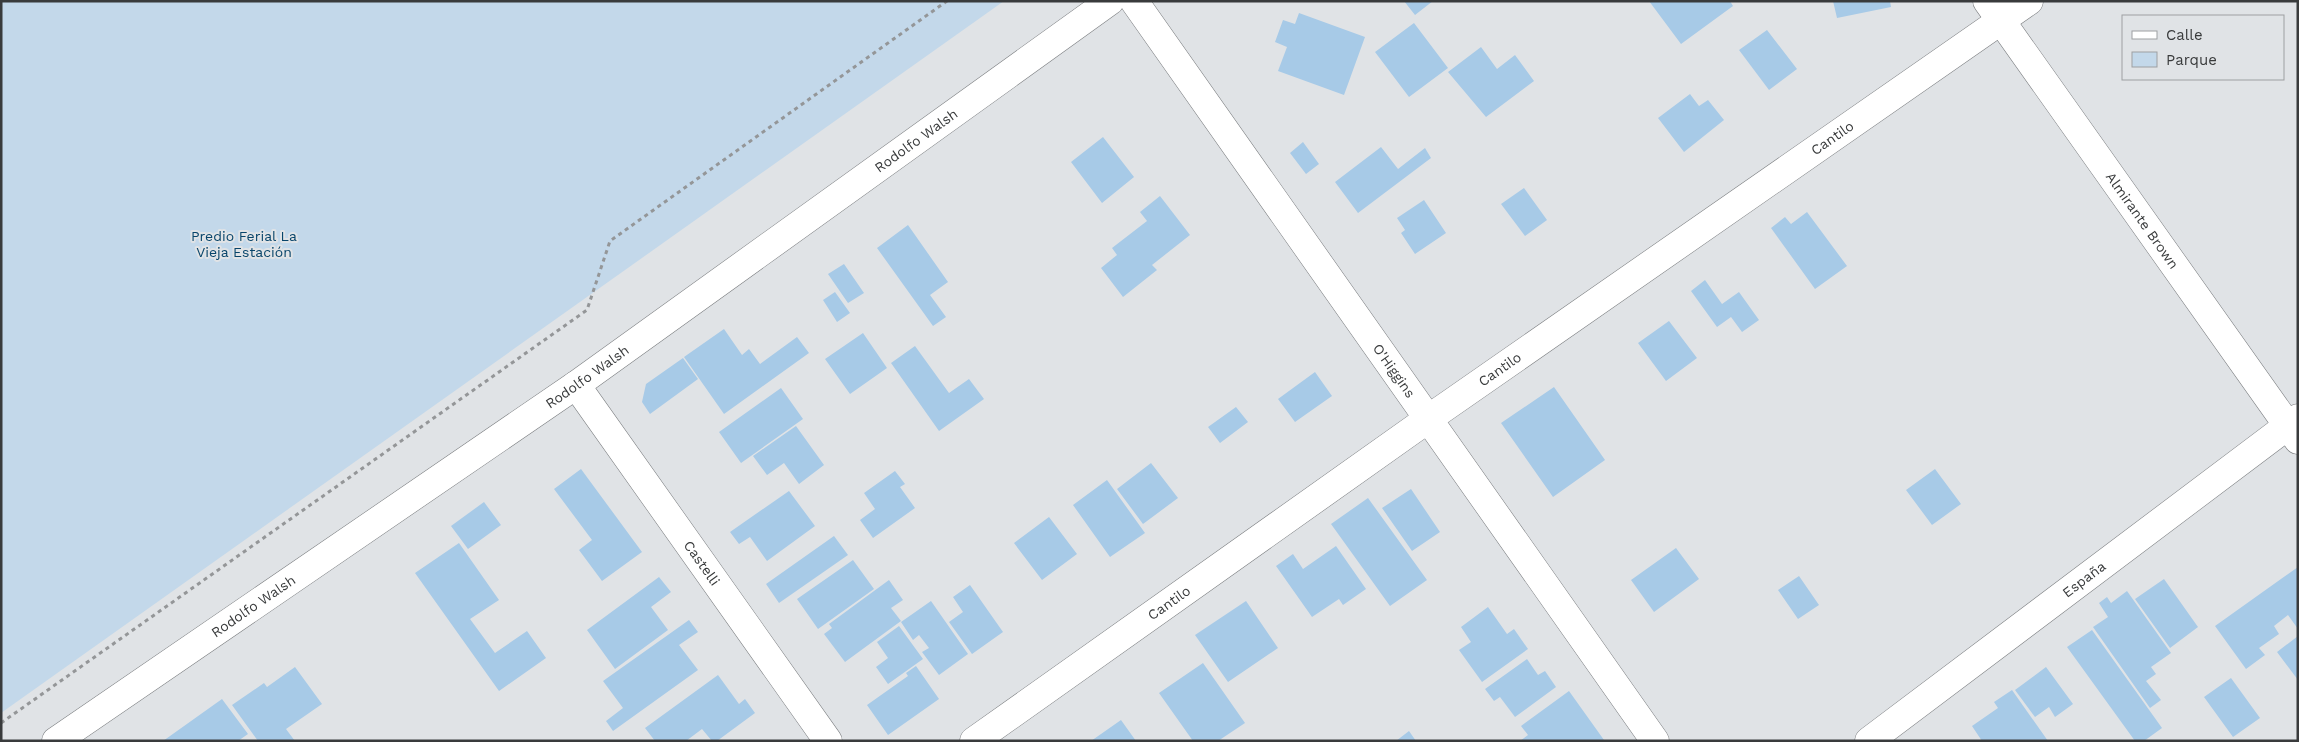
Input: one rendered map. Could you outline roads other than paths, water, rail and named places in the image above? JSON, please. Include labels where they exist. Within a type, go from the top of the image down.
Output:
[{"type":"street","name":"Rodolfo Walsh","points":[[56,741],[576,385],[1110,1]]},
{"type":"street","name":"O'Higgins","points":[[1134,1],[1655,741]]},
{"type":"street","name":"Cantilo","points":[[974,741],[1428,419],[1994,11],[2029,1]]},
{"type":"street","name":"Almirante Brown","points":[[1994,11],[2294,428]]},
{"type":"street","name":"Castelli","points":[[576,385],[828,741]]},
{"type":"street","name":"España","points":[[1869,741],[2294,428]]},
{"type":"park label","name":"Predio Ferial La Vieja Estación","points":[[244,244]]}]
